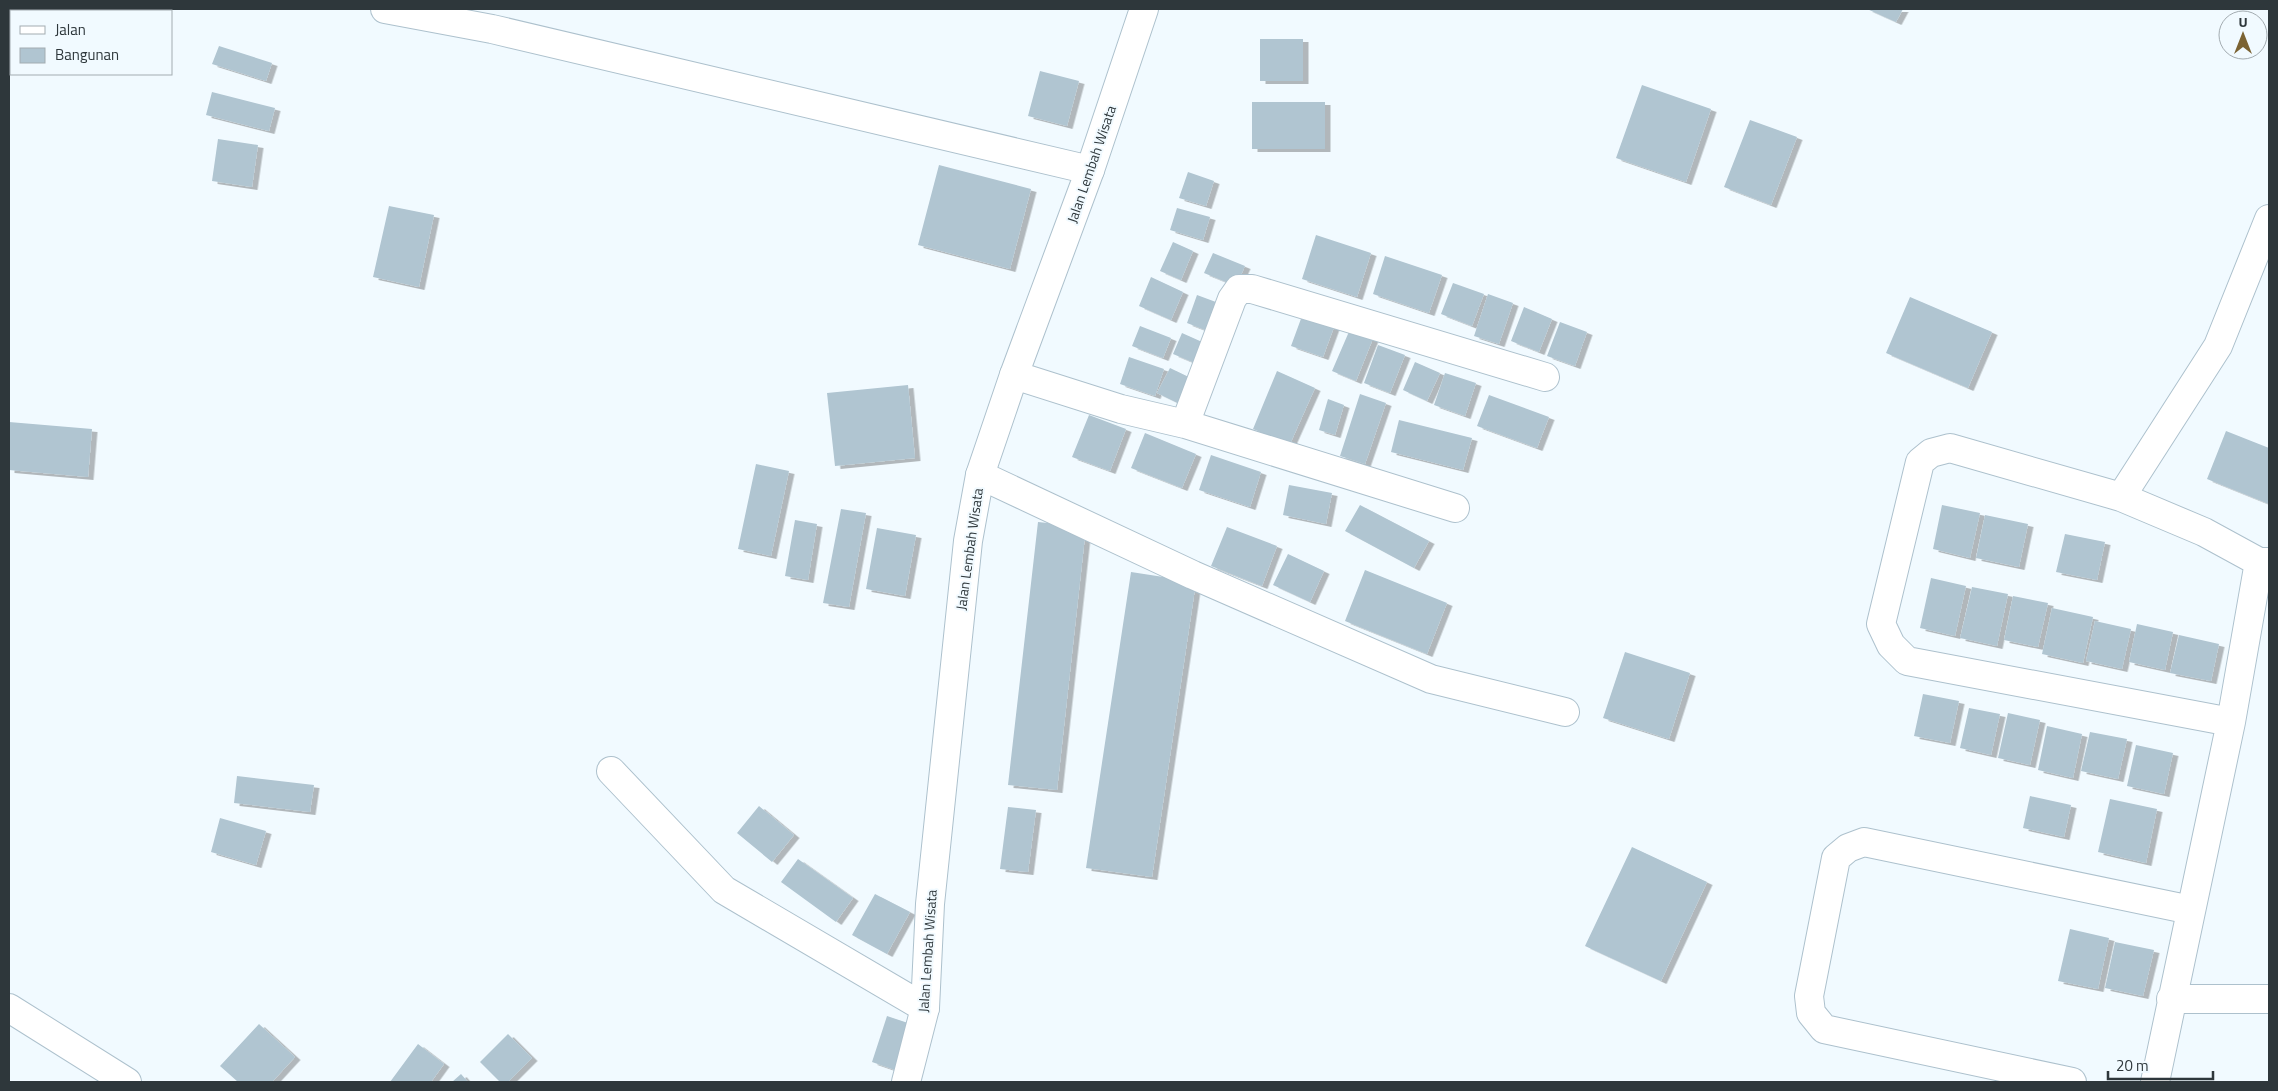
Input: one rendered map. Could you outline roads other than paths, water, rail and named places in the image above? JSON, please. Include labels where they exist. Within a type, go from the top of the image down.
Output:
[{"type":"street","points":[[384,9],[492,29],[1090,170]]},
{"type":"street","name":"Jalan Lembah Wisata","points":[[906,1082],[924,1008],[930,904],[968,541],[980,475],[1014,375],[1090,170],[1144,9]]},
{"type":"street","points":[[2121,497],[2218,346],[2269,219]]},
{"type":"street","points":[[1185,424],[1232,298],[1239,289],[1252,289],[1546,377]]},
{"type":"street","points":[[1014,375],[1121,409],[1185,424],[1455,508]]},
{"type":"street","points":[[2155,1082],[2170,999],[2191,910],[2264,562],[2204,532],[2121,497],[1950,448],[1931,453],[1920,462],[1881,624],[1891,645],[1908,661],[2230,722]]},
{"type":"street","points":[[980,475],[1193,575],[1431,679],[1565,712]]},
{"type":"street","points":[[611,771],[724,890],[924,1008]]},
{"type":"street","points":[[2072,1082],[1824,1029],[1812,1013],[1808,996],[1836,858],[1848,848],[1864,842],[2191,910]]},
{"type":"street","points":[[2170,999],[2269,999]]},
{"type":"street","points":[[9,1008],[127,1082]]}]
